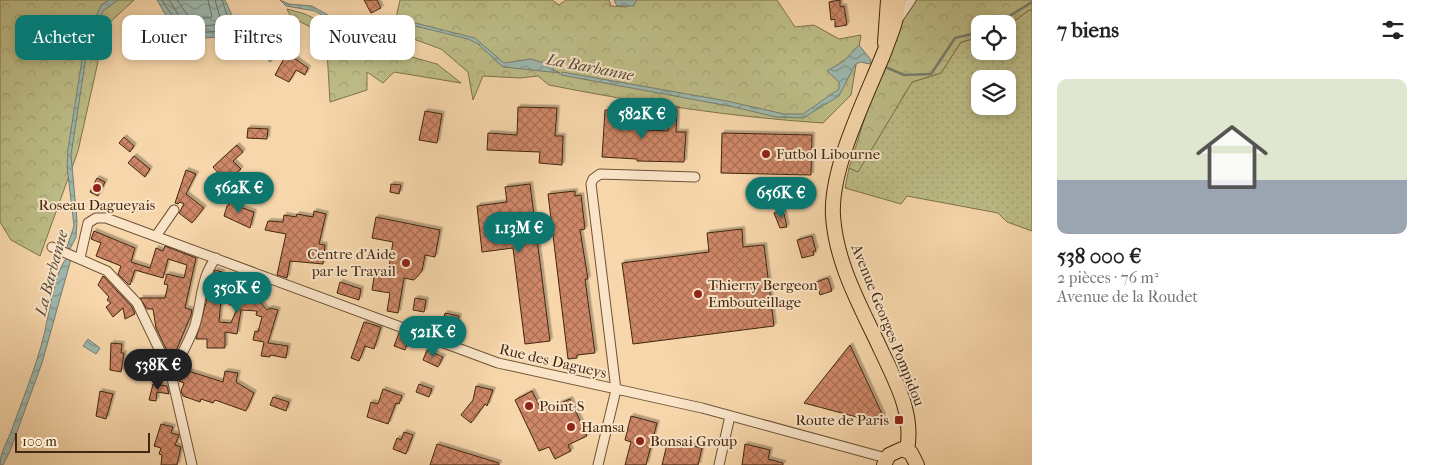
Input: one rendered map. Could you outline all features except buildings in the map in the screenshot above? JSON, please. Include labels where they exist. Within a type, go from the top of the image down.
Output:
[{"type":"main road","points":[[881,59],[888,0]]},
{"type":"main road","points":[[881,59],[896,21],[898,0]]},
{"type":"main road","name":"Avenue Georges Pompidou","points":[[881,59],[841,165],[834,190],[833,214],[836,237],[849,282],[903,399],[909,427],[907,450]]},
{"type":"main road","points":[[885,462],[892,452],[907,450],[915,457],[918,465]]},
{"type":"street","points":[[896,21],[911,0]]},
{"type":"street","points":[[598,465],[616,390],[591,184],[593,179],[600,174],[695,177]]},
{"type":"street","points":[[156,236],[174,210]]},
{"type":"street","name":"Rue des Dagueys","points":[[80,258],[88,223],[96,218],[106,218],[498,363],[730,416],[838,444],[885,462]]},
{"type":"street","points":[[52,247],[106,271],[137,303],[172,374],[192,465]]},
{"type":"street","points":[[172,374],[195,323],[199,298],[208,268],[216,258]]},
{"type":"street","points":[[719,465],[730,416]]},
{"type":"green space","points":[[0,0],[134,0],[112,20],[112,15],[15,15],[15,60],[98,60],[78,151],[40,256],[11,240],[0,222]]},
{"type":"green space","points":[[400,0],[552,0],[559,5],[566,0],[609,0],[611,6],[626,7],[631,0],[777,0],[795,27],[814,25],[839,39],[861,35],[851,95],[823,123],[720,113],[617,98],[549,85],[538,76],[520,78],[483,76],[473,100],[468,72],[441,49],[415,40],[415,15],[397,15]]},
{"type":"green space","points":[[902,0],[1032,0],[1032,10],[1029,10],[1016,20],[1016,15],[971,15],[971,39],[961,42],[941,73],[912,82],[858,172],[849,168]]},
{"type":"green space","points":[[287,9],[310,16],[310,27],[300,22],[300,15],[290,15]]},
{"type":"green space","points":[[1029,10],[1032,10],[1032,231],[1007,222],[998,213],[907,196],[901,204],[845,188],[849,168],[858,172],[912,82],[941,73],[961,42],[971,39],[971,60],[1016,60],[1016,20]]},
{"type":"green space","points":[[415,58],[437,64],[461,83],[394,72],[383,83],[367,72],[367,90],[330,102],[328,60],[415,60]]},
{"type":"water","points":[[109,0],[118,0],[103,11],[101,15],[97,15],[101,5]]},
{"type":"water","points":[[157,0],[225,0],[232,15],[215,15],[215,37],[205,38],[205,15],[166,15]]},
{"type":"water","points":[[280,0],[289,4],[312,6],[328,15],[322,15],[315,11],[286,6]]},
{"type":"water","points":[[614,0],[637,0],[633,6],[617,6]]},
{"type":"water","points":[[415,23],[475,38],[504,63],[531,59],[554,66],[553,70],[560,73],[503,67],[478,44],[468,39],[415,26]]},
{"type":"water","points":[[859,45],[871,60],[870,64],[860,62],[855,65],[839,96],[803,118],[776,117],[734,107],[561,75],[562,72],[727,101],[784,114],[803,114],[839,89],[839,82],[827,71],[844,61]]},
{"type":"water","points":[[82,60],[85,60],[71,155],[77,221],[76,237],[70,249],[67,247],[74,226],[67,166]]},
{"type":"water","points":[[255,183],[261,188],[253,198],[248,197],[247,193]]},
{"type":"water","points":[[69,256],[71,259],[42,363],[10,451],[3,465],[0,465],[3,451],[37,359],[56,281],[64,262]]},
{"type":"water","points":[[88,339],[100,348],[96,354],[83,346]]},
{"type":"waterway","name":"La Barbanne","points":[[1011,15],[1032,2]]},
{"type":"waterway","name":"La Barbanne","points":[[883,66],[904,75],[931,74],[955,38],[971,34]]},
{"type":"place","name":"Futbol Libourne","points":[[766,154]]},
{"type":"place","name":"Roseau Dagueyais","points":[[97,188]]},
{"type":"place","name":"Centre d'Aide par le Travail","points":[[406,263]]},
{"type":"place","name":"Thierry Bergeon Embouteillage","points":[[698,294]]},
{"type":"place","name":"Point S","points":[[529,406]]},
{"type":"place","name":"Route de Paris","points":[[899,420]]},
{"type":"place","name":"Hamsa","points":[[571,427]]},
{"type":"place","name":"Bonsai Group","points":[[640,441]]}]
